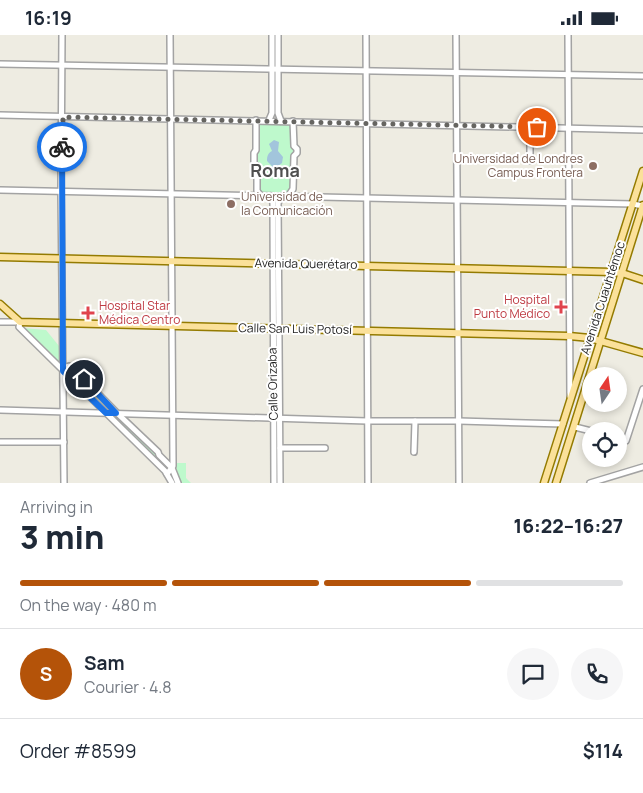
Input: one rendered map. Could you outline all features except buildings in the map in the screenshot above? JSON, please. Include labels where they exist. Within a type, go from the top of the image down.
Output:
[{"type":"main road","name":"Avenida Cuauhtémoc","points":[[544,483],[643,171]]},
{"type":"main road","name":"Avenida Cuauhtémoc","points":[[556,483],[643,206]]},
{"type":"main road","name":"Avenida Querétaro","points":[[0,257],[612,272],[622,273],[643,280]]},
{"type":"main road","points":[[0,304],[20,322]]},
{"type":"main road","name":"Calle San Luis Potosí","points":[[20,322],[570,336],[590,337],[643,353]]},
{"type":"street","points":[[62,35],[63,117],[61,191],[64,483]]},
{"type":"street","points":[[167,474],[172,468],[173,463],[170,35]]},
{"type":"street","points":[[272,35],[278,116],[281,121]]},
{"type":"street","points":[[269,120],[272,113],[278,35]]},
{"type":"street","points":[[366,35],[368,483]]},
{"type":"street","points":[[456,35],[459,483]]},
{"type":"street","points":[[568,35],[570,399]]},
{"type":"street","points":[[0,63],[643,77]]},
{"type":"street","points":[[0,115],[643,130]]},
{"type":"street","points":[[256,120],[254,164],[257,166],[257,191],[261,196]]},
{"type":"street","points":[[288,196],[293,189],[294,156],[297,153],[294,147],[293,121]]},
{"type":"street","points":[[530,127],[530,161]]},
{"type":"street","points":[[0,190],[633,204],[643,206]]},
{"type":"street","name":"Calle Orizaba","points":[[270,196],[273,203],[276,263]]},
{"type":"street","name":"Calle Orizaba","points":[[274,483],[277,418],[276,263],[278,203],[282,196]]},
{"type":"street","name":"Calle San Luis Potosí","points":[[0,322],[20,322]]},
{"type":"street","points":[[20,322],[19,327],[167,474],[172,483]]},
{"type":"street","points":[[63,369],[69,366],[73,368],[116,413],[135,429],[172,468],[178,483]]},
{"type":"street","points":[[627,438],[643,389]]},
{"type":"street","points":[[0,410],[367,421],[563,424]]},
{"type":"street","name":"Calle Orizaba","points":[[277,418],[280,448],[280,483]]},
{"type":"street","points":[[414,452],[415,421]]},
{"type":"street","points":[[575,427],[582,429]]},
{"type":"street","points":[[0,442],[64,442]]},
{"type":"street","points":[[280,448],[325,449]]},
{"type":"street","points":[[590,483],[643,467]]},
{"type":"green space","points":[[256,120],[293,121],[297,149],[291,194],[261,196],[257,191]]},
{"type":"green space","points":[[23,328],[46,330],[59,346],[59,364]]},
{"type":"green space","points":[[70,366],[113,412],[107,412],[65,370]]},
{"type":"green space","points":[[116,414],[156,452],[169,467],[167,470],[111,415]]},
{"type":"green space","points":[[177,463],[186,463],[186,478],[191,483],[180,483],[176,467]]},
{"type":"water","points":[[274,140],[279,142],[278,151],[283,157],[282,163],[278,166],[279,174],[274,176],[270,172],[272,166],[267,161],[268,155],[272,151],[269,144]]},
{"type":"way so far","points":[[62,147],[63,117],[537,127]]},
{"type":"place","name":"Universidad de Londres Campus Frontera","points":[[593,166]]},
{"type":"place","name":"Universidad de la Comunicación","points":[[231,204]]},
{"type":"place","name":"Hospital Punto Médico","points":[[561,307]]},
{"type":"place","name":"Hospital Star Médica Centro","points":[[88,313]]},
{"type":"district","name":"Roma","points":[[275,171]]},
{"type":"route","points":[[62,147],[63,371],[106,413],[116,413],[84,379]]}]
